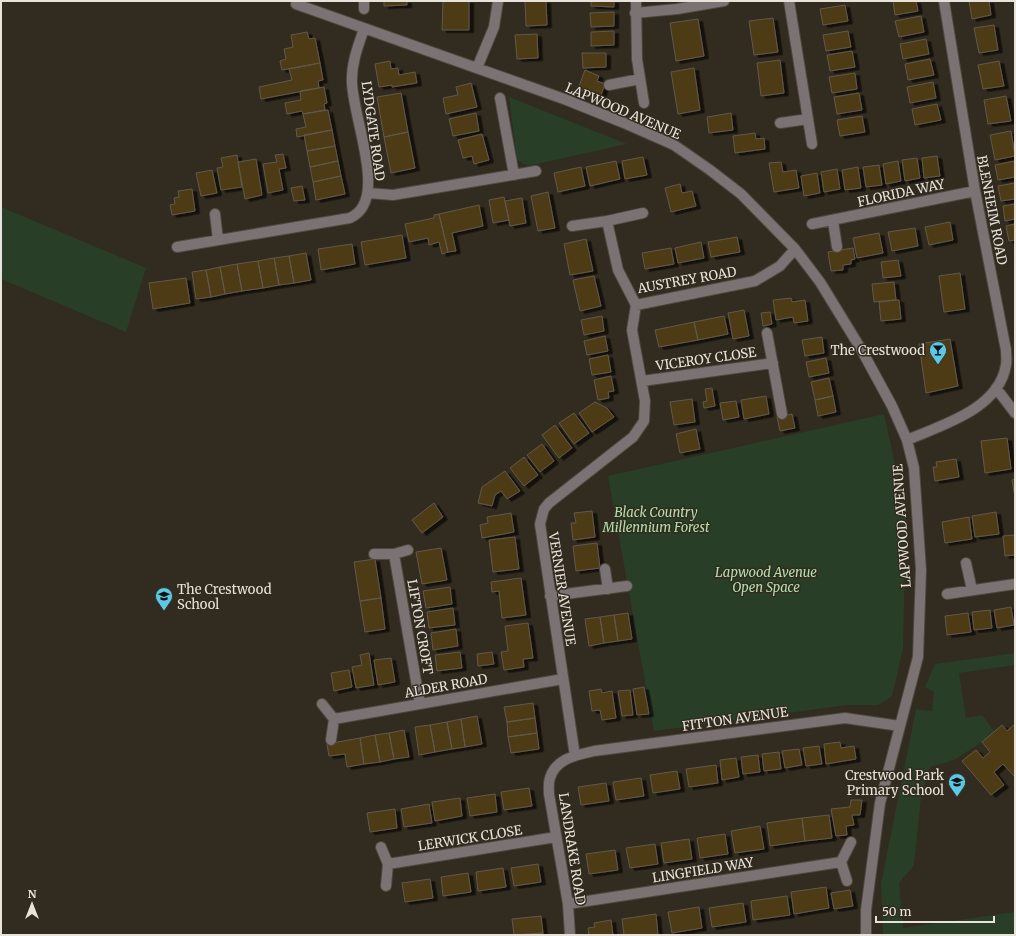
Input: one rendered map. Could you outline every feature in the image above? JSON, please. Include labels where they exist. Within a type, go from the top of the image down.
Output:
[{"type":"street","points":[[478,68],[494,27],[498,1]]},
{"type":"street","points":[[636,1],[637,59],[644,103]]},
{"type":"street","points":[[635,12],[677,9],[724,1]]},
{"type":"street","points":[[789,1],[812,144]]},
{"type":"street","name":"BLENHEIM ROAD","points":[[907,440],[966,415],[981,404],[996,388],[1003,375],[1006,365],[1006,350],[974,191],[944,1]]},
{"type":"street","name":"LAPWOOD AVENUE","points":[[296,4],[564,99],[624,123],[674,146],[710,170],[740,194],[795,249],[820,282],[861,349],[892,406],[907,440],[914,468],[921,570],[918,656],[880,803],[866,910],[866,935]]},
{"type":"street","name":"LYDGATE ROAD","points":[[177,247],[350,218],[358,214],[364,206],[368,193],[368,169],[352,82],[355,54],[364,29]]},
{"type":"street","points":[[609,85],[640,79]]},
{"type":"street","points":[[500,98],[514,174]]},
{"type":"street","points":[[780,124],[808,119]]},
{"type":"street","points":[[368,193],[393,195],[536,171]]},
{"type":"street","name":"FLORIDA WAY","points":[[812,224],[833,221],[974,191]]},
{"type":"street","points":[[572,226],[607,221],[643,213]]},
{"type":"street","points":[[215,214],[218,240]]},
{"type":"street","name":"AUSTREY ROAD","points":[[607,221],[618,270],[636,305],[755,281],[780,266],[795,249]]},
{"type":"street","points":[[833,221],[837,247]]},
{"type":"street","name":"VERNIER AVENUE","points":[[575,756],[540,530],[541,517],[544,510],[555,497],[633,437],[644,421],[646,401],[632,330],[636,305]]},
{"type":"street","name":"VICEROY CLOSE","points":[[767,333],[782,414]]},
{"type":"street","name":"VICEROY CLOSE","points":[[642,381],[773,363]]},
{"type":"street","points":[[996,388],[1015,413]]},
{"type":"street","points":[[374,554],[394,554],[408,550]]},
{"type":"street","name":"LIFTON CROFT","points":[[394,554],[420,704]]},
{"type":"street","points":[[966,563],[972,590]]},
{"type":"street","points":[[605,569],[608,588]]},
{"type":"street","points":[[947,594],[1015,584]]},
{"type":"street","points":[[550,596],[627,586]]},
{"type":"street","name":"ALDER ROAD","points":[[334,719],[563,679]]},
{"type":"street","points":[[322,704],[334,719],[330,740]]},
{"type":"street","name":"FITTON AVENUE","points":[[575,756],[594,751],[845,718],[900,726]]},
{"type":"street","name":"LANDRAKE ROAD","points":[[570,935],[568,904],[549,794],[549,779],[558,765],[564,760],[575,756]]},
{"type":"street","name":"LERWICK CLOSE","points":[[388,864],[556,837]]},
{"type":"street","points":[[847,881],[842,862],[851,842]]},
{"type":"street","points":[[380,847],[388,864],[386,886]]},
{"type":"street","name":"LINGFIELD WAY","points":[[568,904],[842,862]]},
{"type":"green space","points":[[509,97],[627,144],[528,166],[517,160]]},
{"type":"green space","points":[[1,207],[146,268],[126,332],[1,279]]},
{"type":"green space","name":"Lapwood Avenue Open Space","points":[[884,414],[906,513],[903,649],[892,696],[878,705],[847,705],[654,731],[608,476]]},
{"type":"green space","points":[[1015,653],[1015,665],[959,673],[966,718],[982,715],[995,732],[954,760],[930,767],[921,797],[914,865],[899,883],[903,928],[1015,912],[1015,935],[883,935],[881,884],[916,709],[932,711],[934,692],[925,687],[935,664]]},
{"type":"building","points":[[384,1],[407,1],[407,5],[384,6]]},
{"type":"building","points":[[443,1],[469,1],[469,30],[442,30]]},
{"type":"building","points":[[525,1],[546,1],[547,25],[526,26]]},
{"type":"building","points":[[591,1],[614,1],[614,7],[591,6]]},
{"type":"building","points":[[893,1],[916,1],[918,11],[895,15]]},
{"type":"building","points":[[969,1],[989,1],[991,15],[972,19]]},
{"type":"building","points":[[845,5],[848,21],[823,25],[820,9]]},
{"type":"building","points":[[614,12],[614,26],[591,27],[590,13]]},
{"type":"building","points":[[921,16],[924,32],[899,37],[895,21]]},
{"type":"building","points":[[773,18],[778,52],[754,55],[749,21]]},
{"type":"building","points":[[698,19],[704,56],[676,61],[670,23]]},
{"type":"building","points":[[994,25],[998,50],[979,53],[974,28]]},
{"type":"building","points":[[614,31],[614,45],[591,46],[591,32]]},
{"type":"building","points":[[848,31],[851,47],[826,51],[823,35]]},
{"type":"building","points":[[307,32],[309,39],[315,38],[320,63],[282,70],[280,61],[286,59],[284,49],[293,47],[291,35]]},
{"type":"building","points":[[537,34],[538,58],[517,59],[515,35]]},
{"type":"building","points":[[926,39],[929,54],[903,59],[900,44]]},
{"type":"building","points":[[852,51],[855,67],[830,71],[827,55]]},
{"type":"building","points":[[582,53],[606,53],[606,67],[583,68]]},
{"type":"building","points":[[930,59],[934,75],[908,80],[905,64]]},
{"type":"building","points":[[780,60],[784,93],[761,96],[757,63]]},
{"type":"building","points":[[390,61],[391,69],[398,68],[399,75],[415,72],[417,83],[392,87],[392,85],[379,87],[375,64]]},
{"type":"building","points":[[999,61],[1004,86],[983,89],[978,65]]},
{"type":"building","points":[[320,63],[323,80],[318,81],[319,88],[261,99],[259,87],[292,80],[289,69]]},
{"type":"building","points":[[694,68],[700,110],[678,114],[671,72]]},
{"type":"building","points":[[585,70],[599,76],[597,81],[605,84],[600,98],[578,89]]},
{"type":"building","points":[[855,73],[857,89],[832,93],[829,77]]},
{"type":"building","points":[[933,82],[936,98],[910,103],[907,87]]},
{"type":"building","points":[[471,83],[477,107],[446,114],[443,98],[458,95],[456,87]]},
{"type":"building","points":[[324,87],[327,103],[324,104],[325,110],[303,114],[302,111],[287,114],[285,103],[301,100],[300,91]]},
{"type":"building","points":[[401,93],[408,132],[384,137],[377,97]]},
{"type":"building","points":[[859,93],[862,110],[837,114],[834,97]]},
{"type":"building","points":[[1006,96],[1011,121],[988,124],[984,100]]},
{"type":"building","points":[[937,104],[941,120],[915,125],[912,109]]},
{"type":"building","points":[[328,110],[332,130],[297,137],[296,129],[306,127],[303,114]]},
{"type":"building","points":[[476,113],[479,131],[453,136],[449,119]]},
{"type":"building","points":[[731,113],[733,130],[709,133],[707,117]]},
{"type":"building","points":[[862,116],[865,132],[840,136],[837,120]]},
{"type":"building","points":[[332,130],[335,146],[307,151],[304,135]]},
{"type":"building","points":[[1011,131],[1015,156],[995,160],[990,135]]},
{"type":"building","points":[[408,132],[415,168],[391,173],[384,137]]},
{"type":"building","points":[[755,133],[756,139],[764,138],[765,149],[735,153],[733,136]]},
{"type":"building","points":[[482,134],[489,160],[474,164],[472,156],[463,158],[458,140]]},
{"type":"building","points":[[335,146],[338,161],[310,167],[307,151]]},
{"type":"building","points":[[283,154],[286,168],[279,169],[283,190],[268,193],[263,164],[277,162],[275,155]]},
{"type":"building","points":[[237,155],[242,187],[221,190],[217,168],[223,167],[221,158]]},
{"type":"building","points":[[937,156],[940,176],[924,178],[922,158]]},
{"type":"building","points":[[643,157],[647,175],[625,179],[622,161]]},
{"type":"building","points":[[917,158],[920,178],[905,181],[902,160]]},
{"type":"building","points":[[256,159],[262,195],[245,199],[238,162]]},
{"type":"building","points":[[338,161],[341,176],[313,182],[310,167]]},
{"type":"building","points":[[616,161],[620,179],[590,186],[586,167]]},
{"type":"building","points":[[898,161],[901,181],[886,184],[883,164]]},
{"type":"building","points":[[1015,161],[1015,177],[998,180],[995,165]]},
{"type":"building","points":[[781,162],[783,172],[796,170],[799,188],[774,192],[769,163]]},
{"type":"building","points":[[879,165],[882,185],[866,187],[863,167]]},
{"type":"building","points":[[581,167],[585,186],[558,192],[554,173]]},
{"type":"building","points":[[858,167],[861,188],[845,190],[842,170]]},
{"type":"building","points":[[837,169],[840,189],[824,192],[821,172]]},
{"type":"building","points":[[212,170],[217,193],[201,196],[196,173]]},
{"type":"building","points":[[817,173],[820,193],[804,196],[801,176]]},
{"type":"building","points":[[341,176],[345,194],[316,200],[313,182]]},
{"type":"building","points":[[1015,183],[1015,199],[1001,201],[998,186]]},
{"type":"building","points":[[680,184],[682,193],[692,191],[696,206],[671,212],[665,188]]},
{"type":"building","points":[[302,186],[305,200],[294,201],[291,188]]},
{"type":"building","points":[[192,189],[195,211],[172,215],[170,205],[175,204],[174,198],[179,197],[178,191]]},
{"type":"building","points":[[548,192],[555,228],[538,231],[531,196]]},
{"type":"building","points":[[504,197],[509,220],[493,223],[489,200]]},
{"type":"building","points":[[522,198],[526,223],[510,226],[505,201]]},
{"type":"building","points":[[1015,204],[1015,219],[1005,221],[1003,206]]},
{"type":"building","points":[[479,205],[483,226],[452,233],[456,251],[448,252],[439,214]]},
{"type":"building","points":[[439,214],[448,252],[442,254],[439,242],[429,245],[428,238],[409,242],[405,224],[434,218],[434,215]]},
{"type":"building","points":[[950,222],[953,240],[929,245],[925,227]]},
{"type":"building","points":[[1015,224],[1015,240],[1009,241],[1006,226]]},
{"type":"building","points":[[915,228],[918,246],[892,251],[888,232]]},
{"type":"building","points":[[879,233],[883,253],[857,258],[853,238]]},
{"type":"building","points":[[402,235],[406,258],[365,265],[361,242]]},
{"type":"building","points":[[737,237],[740,252],[711,257],[708,242]]},
{"type":"building","points":[[586,239],[593,271],[570,275],[564,244]]},
{"type":"building","points":[[701,242],[704,258],[678,263],[675,248]]},
{"type":"building","points":[[352,244],[355,264],[321,270],[318,249]]},
{"type":"building","points":[[671,248],[674,264],[645,269],[642,253]]},
{"type":"building","points":[[853,248],[855,259],[851,260],[851,264],[843,265],[843,270],[831,271],[828,252]]},
{"type":"building","points":[[306,253],[311,280],[294,283],[289,256]]},
{"type":"building","points":[[289,256],[294,283],[279,285],[274,258]]},
{"type":"building","points":[[274,258],[279,285],[263,288],[258,261]]},
{"type":"building","points":[[898,260],[901,276],[883,278],[881,262]]},
{"type":"building","points":[[258,261],[263,288],[242,291],[237,264]]},
{"type":"building","points":[[237,264],[242,291],[225,294],[220,267]]},
{"type":"building","points":[[220,267],[225,294],[211,297],[206,270]]},
{"type":"building","points":[[206,270],[211,297],[196,299],[192,272]]},
{"type":"building","points":[[960,273],[965,309],[944,312],[939,276]]},
{"type":"building","points":[[594,276],[601,306],[580,311],[573,280]]},
{"type":"building","points":[[186,278],[190,303],[153,309],[149,283]]},
{"type":"building","points":[[894,282],[896,300],[874,302],[872,284]]},
{"type":"building","points":[[791,298],[792,302],[805,300],[808,321],[794,323],[793,317],[776,320],[773,300]]},
{"type":"building","points":[[899,300],[901,319],[881,321],[879,302]]},
{"type":"building","points":[[744,310],[749,336],[733,339],[728,313]]},
{"type":"building","points":[[770,312],[772,324],[763,326],[761,313]]},
{"type":"building","points":[[602,316],[604,331],[584,335],[581,320]]},
{"type":"building","points":[[724,316],[728,334],[698,340],[694,322]]},
{"type":"building","points":[[694,322],[698,340],[659,347],[655,330]]},
{"type":"building","points":[[605,336],[608,351],[587,355],[584,341]]},
{"type":"building","points":[[822,337],[824,353],[805,356],[802,340]]},
{"type":"building","name":"The Crestwood","points":[[950,339],[958,386],[926,393],[919,344]]},
{"type":"building","points":[[608,355],[611,372],[592,375],[589,359]]},
{"type":"building","points":[[826,358],[829,373],[809,377],[806,362]]},
{"type":"building","points":[[611,376],[614,391],[608,392],[609,398],[598,400],[594,380]]},
{"type":"building","points":[[829,378],[833,396],[815,400],[811,382]]},
{"type":"building","points":[[712,388],[715,406],[704,408],[703,402],[707,401],[705,389]]},
{"type":"building","points":[[766,396],[769,414],[744,419],[741,400]]},
{"type":"building","points":[[833,396],[836,412],[818,416],[815,400]]},
{"type":"building","points":[[692,399],[695,422],[674,425],[670,402]]},
{"type":"building","points":[[736,401],[739,417],[723,420],[720,403]]},
{"type":"building","points":[[595,402],[607,408],[614,417],[592,432],[579,413]]},
{"type":"building","points":[[574,413],[589,433],[574,444],[559,423]]},
{"type":"building","points":[[792,414],[795,428],[780,431],[777,417]]},
{"type":"building","points":[[555,425],[572,448],[559,458],[542,435]]},
{"type":"building","points":[[696,429],[700,449],[680,453],[676,434]]},
{"type":"building","points":[[1007,438],[1011,469],[985,473],[981,441]]},
{"type":"building","points":[[542,444],[554,461],[540,472],[527,455]]},
{"type":"building","points":[[524,457],[538,475],[524,486],[510,468]]},
{"type":"building","points":[[956,459],[959,477],[935,481],[933,467],[937,467],[936,462]]},
{"type":"building","points":[[505,471],[520,491],[507,499],[501,491],[495,495],[492,506],[478,503],[482,487]]},
{"type":"building","points":[[1015,479],[1015,497],[1012,480]]},
{"type":"building","points":[[434,503],[443,517],[422,533],[412,520]]},
{"type":"building","points":[[592,511],[595,537],[573,540],[571,523],[576,523],[574,513]]},
{"type":"building","points":[[996,512],[999,534],[975,537],[972,516]]},
{"type":"building","points":[[511,513],[514,532],[482,538],[480,525],[488,523],[487,517]]},
{"type":"building","points":[[969,517],[972,539],[945,543],[942,522]]},
{"type":"building","points":[[1015,535],[1015,555],[1005,556],[1003,536]]},
{"type":"building","points":[[515,537],[519,569],[493,572],[489,540]]},
{"type":"building","points":[[597,543],[600,568],[576,571],[573,546]]},
{"type":"building","points":[[441,548],[447,580],[422,584],[416,552]]},
{"type":"building","points":[[375,559],[381,598],[360,601],[354,562]]},
{"type":"building","points":[[521,578],[526,615],[502,618],[499,591],[492,592],[491,582]]},
{"type":"building","points":[[450,587],[452,604],[426,608],[423,591]]},
{"type":"building","points":[[381,598],[385,629],[365,632],[360,601]]},
{"type":"building","points":[[1011,607],[1014,625],[997,628],[994,610]]},
{"type":"building","points":[[453,608],[455,625],[429,628],[427,612]]},
{"type":"building","points":[[990,610],[992,628],[974,630],[972,612]]},
{"type":"building","points":[[628,613],[632,639],[618,641],[614,615]]},
{"type":"building","points":[[968,613],[971,632],[947,635],[945,616]]},
{"type":"building","points":[[614,615],[618,641],[604,643],[600,617]]},
{"type":"building","points":[[600,617],[604,643],[589,646],[585,619]]},
{"type":"building","points":[[528,623],[533,658],[523,659],[524,667],[504,670],[501,652],[508,651],[505,626]]},
{"type":"building","points":[[456,629],[458,646],[433,650],[431,633]]},
{"type":"building","points":[[460,652],[462,668],[437,671],[435,655]]},
{"type":"building","points":[[492,652],[494,664],[478,666],[477,654]]},
{"type":"building","points":[[369,653],[374,685],[356,688],[352,667],[362,665],[360,655]]},
{"type":"building","points":[[391,658],[395,682],[378,685],[374,660]]},
{"type":"building","points":[[349,670],[352,687],[334,691],[331,673]]},
{"type":"building","points":[[644,687],[649,714],[637,715],[633,689]]},
{"type":"building","points":[[601,689],[602,693],[612,691],[616,718],[602,720],[600,710],[592,711],[589,691]]},
{"type":"building","points":[[630,690],[633,715],[622,716],[618,691]]},
{"type":"building","points":[[533,703],[535,718],[507,722],[504,707]]},
{"type":"building","points":[[477,716],[482,744],[465,747],[461,719]]},
{"type":"building","points":[[535,718],[537,733],[508,737],[507,722]]},
{"type":"building","points":[[461,719],[465,747],[452,749],[447,722]]},
{"type":"building","points":[[447,722],[452,749],[435,752],[430,725]]},
{"type":"building","points":[[1015,724],[1015,777],[1003,764],[994,772],[1004,785],[991,795],[962,761],[976,750],[983,758],[990,752],[982,742],[1002,725],[1007,731]]},
{"type":"building","points":[[430,725],[435,752],[419,755],[415,727]]},
{"type":"building","points":[[404,730],[409,757],[394,759],[389,733]]},
{"type":"building","points":[[389,733],[394,759],[380,762],[375,735]]},
{"type":"building","points":[[537,733],[539,749],[511,753],[508,737]]},
{"type":"building","points":[[375,735],[380,762],[364,764],[360,738]]},
{"type":"building","points":[[360,738],[364,764],[347,767],[345,754],[329,756],[327,744]]},
{"type":"building","points":[[840,742],[841,748],[854,746],[856,759],[826,764],[824,744]]},
{"type":"building","points":[[819,746],[822,764],[806,766],[803,748]]},
{"type":"building","points":[[799,749],[802,765],[785,768],[782,751]]},
{"type":"building","points":[[779,752],[781,769],[764,771],[762,754]]},
{"type":"building","points":[[758,755],[760,772],[743,774],[741,757]]},
{"type":"building","points":[[736,758],[739,777],[722,780],[720,760]]},
{"type":"building","points":[[716,765],[718,783],[689,787],[686,769]]},
{"type":"building","points":[[677,771],[680,789],[653,793],[650,775]]},
{"type":"building","points":[[641,778],[644,796],[616,800],[613,782]]},
{"type":"building","points":[[606,783],[609,801],[581,805],[578,787]]},
{"type":"building","points":[[529,788],[532,806],[504,810],[501,792]]},
{"type":"building","points":[[495,794],[497,812],[470,816],[467,798]]},
{"type":"building","points":[[460,798],[462,816],[435,821],[432,802]]},
{"type":"building","points":[[851,800],[862,800],[860,815],[852,815],[854,825],[846,826],[847,835],[836,836],[831,809],[850,807]]},
{"type":"building","points":[[429,804],[432,823],[404,827],[401,809]]},
{"type":"building","points":[[395,809],[397,828],[370,832],[367,813]]},
{"type":"building","points":[[829,815],[832,838],[805,841],[802,818]]},
{"type":"building","points":[[802,818],[805,841],[770,846],[767,823]]},
{"type":"building","points":[[760,826],[764,849],[735,853],[731,831]]},
{"type":"building","points":[[725,834],[728,854],[700,858],[697,838]]},
{"type":"building","points":[[689,839],[692,859],[664,863],[661,843]]},
{"type":"building","points":[[655,844],[658,864],[630,868],[626,848]]},
{"type":"building","points":[[615,850],[618,870],[589,874],[586,854]]},
{"type":"building","points":[[538,864],[541,882],[514,886],[511,868]]},
{"type":"building","points":[[503,868],[506,887],[478,891],[476,872]]},
{"type":"building","points":[[468,873],[471,892],[443,896],[441,877]]},
{"type":"building","points":[[430,879],[433,898],[405,902],[402,883]]},
{"type":"building","points":[[826,887],[829,908],[794,914],[791,892]]},
{"type":"building","points":[[850,890],[853,906],[834,909],[831,893]]},
{"type":"building","points":[[787,896],[790,915],[753,920],[751,901]]},
{"type":"building","points":[[743,903],[746,922],[712,927],[709,908]]},
{"type":"building","points":[[699,907],[702,928],[672,933],[668,912]]},
{"type":"building","points":[[656,914],[658,935],[624,935],[622,919]]},
{"type":"building","points":[[541,916],[543,933],[514,935],[512,919]]},
{"type":"building","points":[[611,920],[613,935],[589,935],[588,928],[595,927],[594,923]]},
{"type":"building","points":[[543,933],[543,935],[525,935]]},
{"type":"place","name":"The Crestwood","points":[[938,365]]},
{"type":"place","name":"The Crestwood School","points":[[164,611]]},
{"type":"place","name":"Crestwood Park Primary School","points":[[957,797]]},
{"type":"park label","name":"Black Country Millennium Forest","points":[[656,520]]}]
